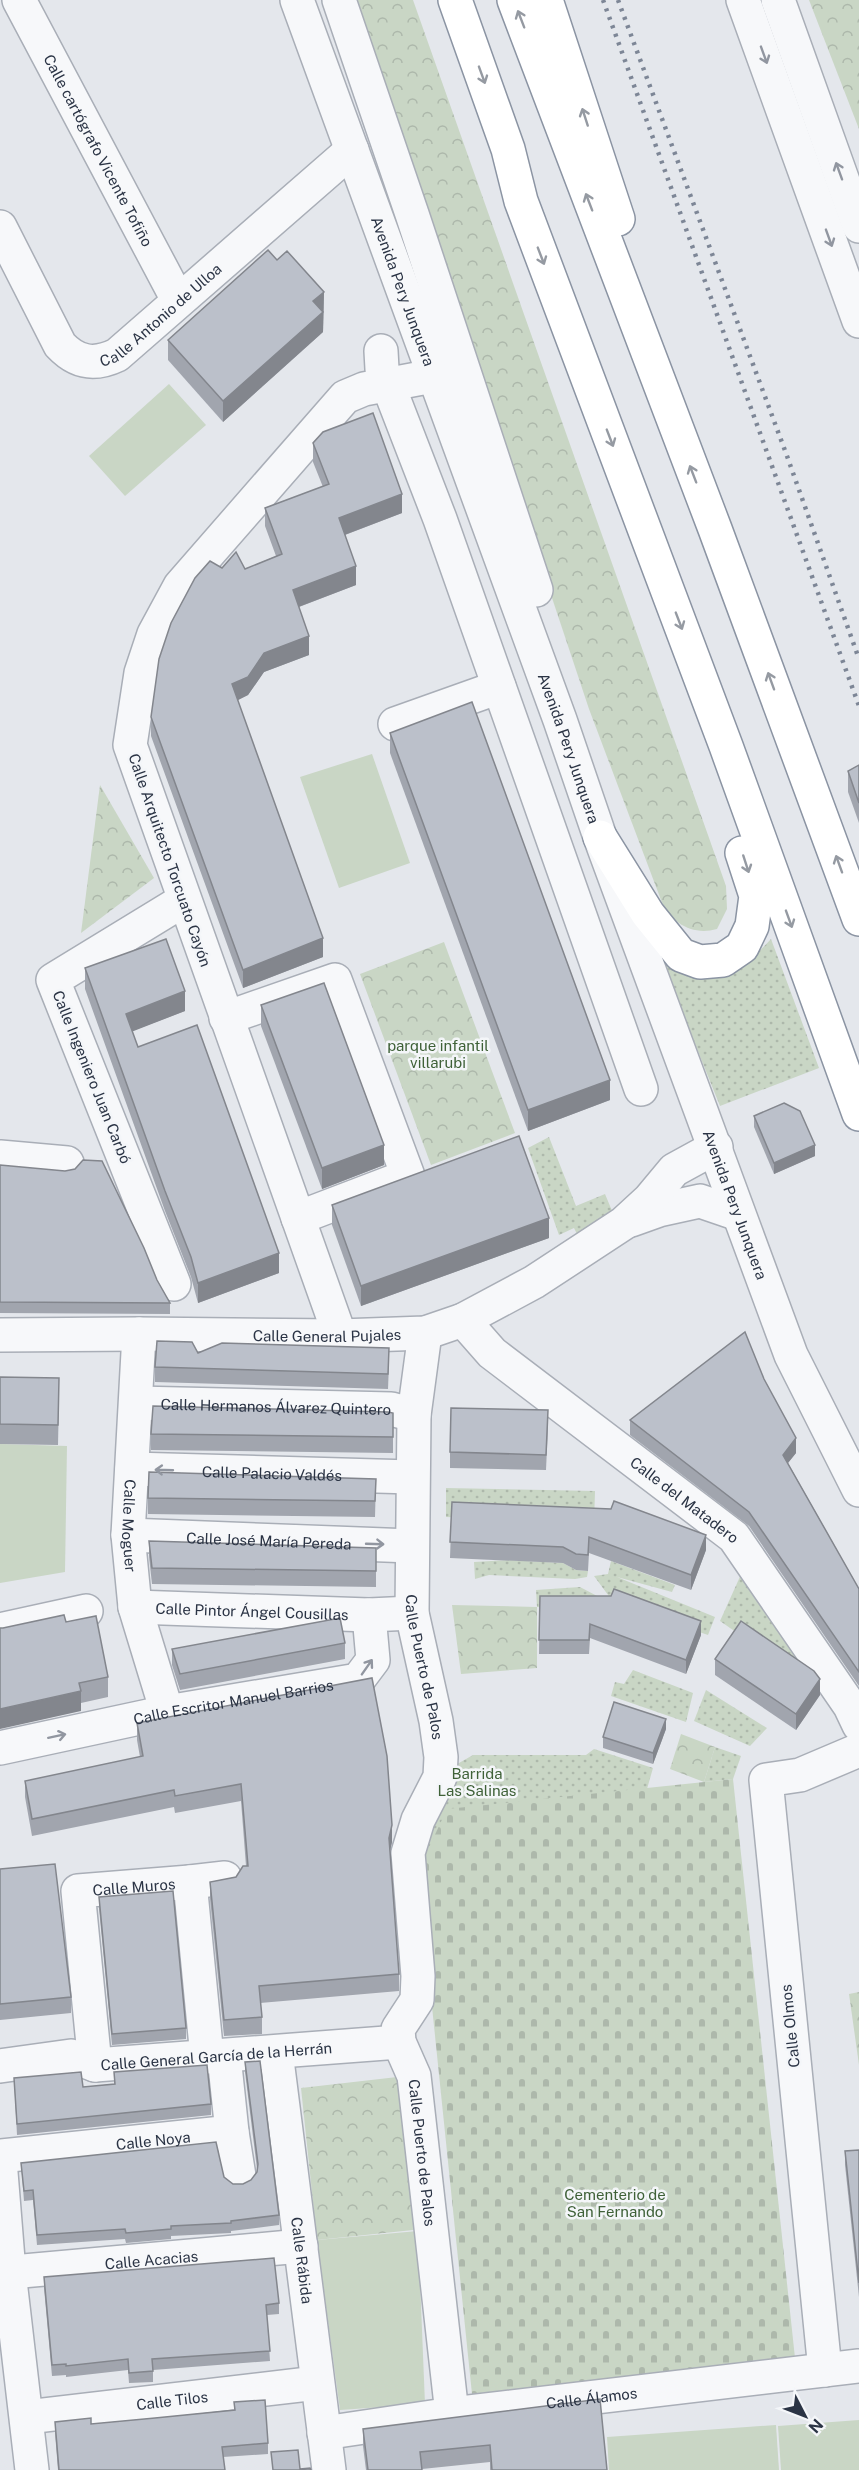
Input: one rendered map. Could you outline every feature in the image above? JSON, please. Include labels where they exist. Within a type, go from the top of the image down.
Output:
[{"type":"highway","points":[[454,0],[508,149],[521,201],[726,746],[859,1114]]},
{"type":"highway","points":[[513,0],[719,540],[859,919]]},
{"type":"highway","points":[[546,0],[628,248],[632,316]]},
{"type":"highway","points":[[600,837],[648,914],[681,956],[700,962],[723,960],[742,946],[752,926],[756,896],[728,810],[726,746]]},
{"type":"street","name":"Calle cartógrafo Vicente Tofiño","points":[[19,0],[178,300]]},
{"type":"street","name":"Avenida Pery Junquera","points":[[297,0],[560,720],[600,837],[791,1355],[859,1490]]},
{"type":"street","points":[[339,0],[559,656],[560,720]]},
{"type":"street","points":[[743,0],[859,321]]},
{"type":"street","points":[[778,0],[859,226]]},
{"type":"street","name":"Calle Antonio de Ulloa","points":[[0,227],[60,345],[80,360],[92,363],[105,361],[117,355],[352,150]]},
{"type":"street","name":"Calle Arquitecto Torcuato Cayón","points":[[340,1335],[130,745],[141,673],[154,634],[180,586],[345,397],[347,388],[381,351],[405,300]]},
{"type":"street","points":[[381,351],[382,369],[441,524],[641,1089]]},
{"type":"street","points":[[345,397],[364,389],[433,376]]},
{"type":"street","points":[[396,724],[499,687]]},
{"type":"street","name":"Calle Ingeniero Juan Carbó","points":[[174,1284],[53,980],[184,900]]},
{"type":"street","points":[[226,1018],[335,980],[408,1176],[298,1218]]},
{"type":"street","points":[[624,1223],[649,1200],[674,1170],[686,1142],[692,1089]]},
{"type":"street","points":[[0,1157],[67,1163]]},
{"type":"street","points":[[674,1170],[720,1159]]},
{"type":"street","points":[[660,1210],[720,1159]]},
{"type":"street","points":[[624,1223],[660,1210],[700,1201],[738,1214]]},
{"type":"street","name":"Calle General Pujales","points":[[0,1335],[425,1333],[463,1320],[534,1282],[624,1223]]},
{"type":"street","name":"Calle del Matadero","points":[[463,1320],[492,1353],[734,1537],[850,1706],[859,1725]]},
{"type":"street","name":"Calle Puerto de Palos","points":[[425,1333],[414,1415],[412,1613],[436,1721],[441,1757],[440,1777],[418,1820],[408,1853],[418,1984],[417,2000],[398,2030],[399,2042],[414,2076],[452,2414]]},
{"type":"street","name":"Calle Moguer","points":[[139,1334],[128,1535],[135,1607],[167,1712]]},
{"type":"street","name":"Calle Hermanos Álvarez Quintero","points":[[136,1403],[391,1409],[414,1415]]},
{"type":"street","name":"Calle Palacio Valdés","points":[[132,1469],[412,1477]]},
{"type":"street","name":"Calle José María Pereda","points":[[128,1535],[411,1546]]},
{"type":"street","name":"Calle Pintor Ángel Cousillas","points":[[135,1607],[369,1615]]},
{"type":"street","points":[[0,1630],[86,1611]]},
{"type":"street","points":[[369,1615],[412,1613]]},
{"type":"street","name":"Calle Escritor Manuel Barrios","points":[[0,1748],[167,1712],[358,1680],[373,1660],[369,1615]]},
{"type":"street","name":"Calle Olmos","points":[[825,2370],[766,1780],[800,1775],[859,1750]]},
{"type":"street","points":[[190,1882],[225,1878]]},
{"type":"street","name":"Calle Muros","points":[[95,2065],[78,1891],[190,1882],[215,2056]]},
{"type":"street","name":"Calle General García de la Herrán","points":[[0,2066],[71,2056],[95,2065],[399,2042]]},
{"type":"street","name":"Calle Rábida","points":[[276,2052],[329,2470]]},
{"type":"street","points":[[215,2056],[239,2176]]},
{"type":"street","name":"Calle Noya","points":[[0,2158],[232,2132]]},
{"type":"street","points":[[0,2158],[5,2273],[27,2417],[32,2470]]},
{"type":"street","name":"Calle Acacias","points":[[5,2273],[300,2246]]},
{"type":"street","name":"Calle Álamos","points":[[324,2433],[452,2414],[859,2366]]},
{"type":"street","name":"Calle Tilos","points":[[27,2417],[317,2383]]},
{"type":"green space","points":[[353,0],[413,0],[726,886],[727,909],[717,929],[699,931],[683,926],[670,915],[661,900],[589,709]]},
{"type":"green space","points":[[809,0],[859,0],[859,129]]},
{"type":"green space","points":[[169,384],[206,425],[125,496],[89,456]]},
{"type":"green space","points":[[372,754],[410,863],[339,888],[300,777]]},
{"type":"green space","points":[[100,785],[154,878],[81,933]]},
{"type":"green space","points":[[771,939],[819,1068],[720,1106],[654,942],[750,961]]},
{"type":"green space","name":"parque infantil villarubi","points":[[444,942],[515,1133],[431,1165],[360,974]]},
{"type":"green space","points":[[549,1137],[576,1206],[605,1194],[615,1218],[577,1234],[574,1228],[559,1235],[528,1148]]},
{"type":"green space","points":[[0,1444],[67,1446],[65,1572],[0,1583]]},
{"type":"green space","points":[[446,1488],[595,1491],[594,1523],[446,1517]]},
{"type":"green space","points":[[509,1560],[563,1563],[576,1570],[588,1571],[587,1577],[575,1579],[489,1575],[475,1579],[474,1562]]},
{"type":"green space","points":[[611,1561],[675,1585],[672,1592],[617,1577],[715,1617],[708,1635],[614,1603],[594,1576],[608,1574]]},
{"type":"green space","points":[[743,1570],[834,1700],[720,1621]]},
{"type":"green space","points":[[580,1587],[599,1597],[590,1610],[537,1607],[536,1590]]},
{"type":"green space","points":[[452,1605],[537,1607],[537,1668],[461,1674]]},
{"type":"green space","points":[[633,1670],[693,1693],[686,1722],[611,1696],[615,1682],[624,1684]]},
{"type":"green space","points":[[706,1690],[767,1728],[750,1746],[694,1721]]},
{"type":"green space","points":[[681,1734],[715,1747],[704,1782],[670,1769]]},
{"type":"green space","points":[[715,1747],[741,1756],[733,1779],[704,1782]]},
{"type":"green space","name":"Barrida Las Salinas","points":[[594,1749],[653,1768],[647,1789],[418,1871],[452,1767],[473,1755],[586,1755]]},
{"type":"green space","name":"Cementerio de San Fernando","points":[[733,1779],[795,2358],[472,2394],[418,1871],[447,1809]]},
{"type":"green space","points":[[859,1992],[859,2065],[849,1994]]},
{"type":"green space","points":[[406,2076],[423,2229],[317,2240],[301,2088]]},
{"type":"green space","points":[[418,2231],[425,2404],[340,2410],[317,2240]]},
{"type":"green space","points":[[859,2420],[859,2470],[781,2470],[778,2426]]},
{"type":"green space","points":[[776,2425],[779,2470],[609,2470],[607,2437]]},
{"type":"building","points":[[268,250],[277,260],[287,251],[324,292],[313,301],[323,312],[223,401],[168,340]]},
{"type":"building","points":[[373,413],[402,494],[339,518],[356,566],[293,590],[309,636],[264,653],[248,677],[232,684],[323,938],[243,970],[151,717],[159,659],[171,623],[195,578],[210,561],[222,568],[236,552],[245,569],[282,554],[265,508],[329,484],[313,443],[323,432]]},
{"type":"building","points":[[472,702],[610,1080],[528,1110],[390,733]]},
{"type":"building","points":[[859,765],[859,803],[848,771]]},
{"type":"building","points":[[166,939],[185,991],[126,1014],[138,1047],[197,1025],[279,1253],[198,1283],[191,1257],[85,968]]},
{"type":"building","points":[[324,983],[384,1145],[322,1168],[261,1005]]},
{"type":"building","points":[[784,1103],[800,1111],[815,1145],[774,1163],[754,1116]]},
{"type":"building","points":[[519,1136],[549,1218],[361,1286],[332,1205]]},
{"type":"building","points":[[83,1160],[102,1161],[170,1303],[0,1302],[0,1165],[65,1171],[75,1169]]},
{"type":"building","points":[[745,1332],[764,1379],[796,1438],[783,1455],[859,1589],[859,1672],[749,1512],[630,1420]]},
{"type":"building","points":[[157,1341],[192,1342],[198,1353],[222,1343],[389,1348],[388,1374],[155,1367]]},
{"type":"building","points":[[0,1377],[59,1378],[58,1425],[0,1424]]},
{"type":"building","points":[[153,1406],[388,1412],[393,1413],[393,1437],[151,1434]]},
{"type":"building","points":[[451,1408],[548,1410],[546,1455],[450,1452]]},
{"type":"building","points":[[149,1472],[376,1479],[375,1501],[148,1498]]},
{"type":"building","points":[[614,1501],[706,1535],[691,1575],[589,1537],[588,1555],[576,1554],[563,1547],[450,1542],[452,1502],[611,1509]]},
{"type":"building","points":[[149,1541],[376,1548],[376,1571],[152,1568]]},
{"type":"building","points":[[614,1589],[701,1621],[686,1660],[590,1624],[589,1640],[539,1640],[540,1596],[611,1596]]},
{"type":"building","points":[[64,1615],[66,1622],[96,1616],[108,1677],[79,1683],[81,1691],[0,1709],[0,1628]]},
{"type":"building","points":[[340,1618],[345,1643],[180,1674],[172,1649]]},
{"type":"building","points":[[741,1621],[814,1671],[820,1679],[796,1714],[715,1659]]},
{"type":"building","points":[[372,1678],[387,1756],[392,1825],[389,1838],[399,1974],[259,1986],[262,2017],[224,2020],[210,1882],[236,1877],[243,1866],[248,1866],[241,1784],[175,1796],[174,1790],[32,1819],[25,1781],[143,1756],[137,1723]]},
{"type":"building","points":[[614,1702],[666,1719],[653,1753],[603,1737]]},
{"type":"building","points":[[55,1864],[71,1997],[0,2004],[0,1869]]},
{"type":"building","points":[[173,1891],[186,2028],[112,2034],[99,1897]]},
{"type":"building","points":[[260,2061],[279,2215],[231,2221],[231,2223],[171,2226],[171,2229],[126,2233],[125,2229],[37,2235],[33,2190],[24,2191],[21,2163],[216,2142],[224,2177],[233,2184],[243,2184],[251,2180],[257,2172],[258,2164],[245,2062]]},
{"type":"building","points":[[207,2065],[211,2104],[17,2124],[14,2078],[81,2072],[83,2087],[115,2084],[114,2072]]},
{"type":"building","points":[[859,2150],[859,2283],[845,2151]]},
{"type":"building","points":[[274,2258],[279,2303],[266,2305],[270,2351],[152,2359],[153,2371],[129,2373],[128,2359],[66,2366],[66,2364],[52,2365],[44,2277]]},
{"type":"building","points":[[600,2399],[607,2470],[492,2470],[490,2445],[420,2452],[422,2470],[368,2470],[363,2429]]},
{"type":"building","points":[[265,2400],[268,2443],[222,2447],[225,2470],[59,2470],[55,2422],[91,2418],[91,2424],[235,2410],[234,2402]]},
{"type":"building","points":[[298,2450],[300,2469],[310,2468],[311,2470],[273,2470],[271,2452]]},
{"type":"railway","points":[[603,0],[859,706]]},
{"type":"railway","points":[[618,0],[787,456],[859,659]]}]
